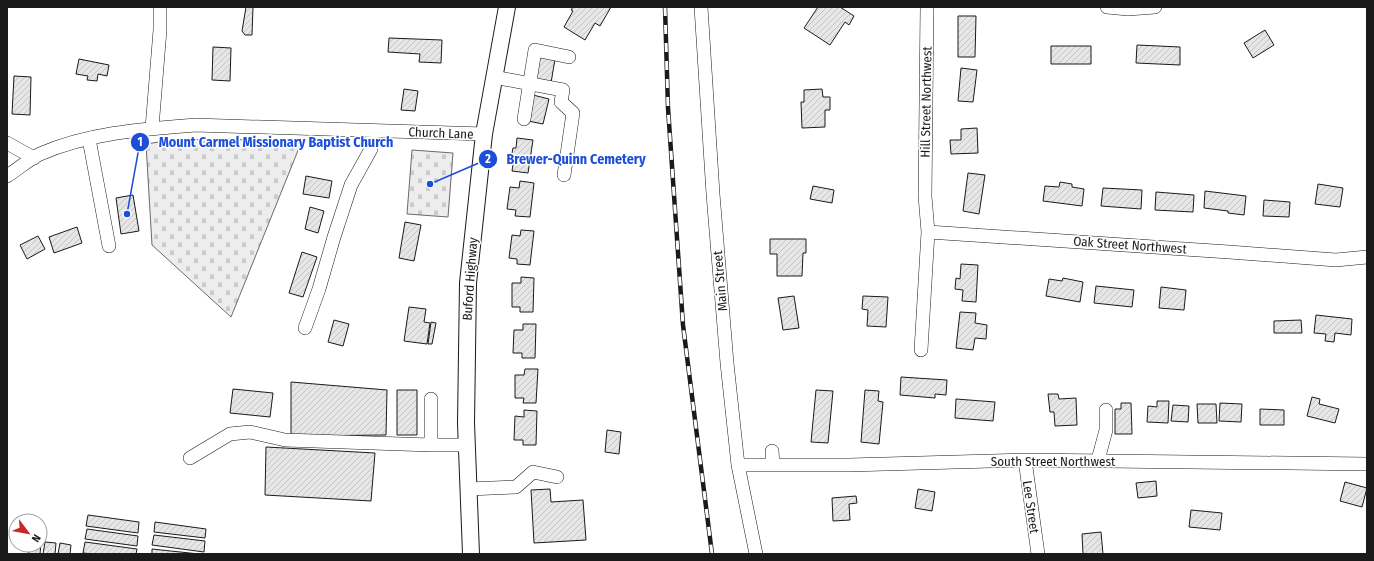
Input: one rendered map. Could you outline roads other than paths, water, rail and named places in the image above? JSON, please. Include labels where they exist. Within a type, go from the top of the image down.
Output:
[{"type":"main road","name":"Buford Highway","points":[[471,554],[466,445],[468,283],[484,134],[507,7]]},
{"type":"street","points":[[152,128],[160,30],[160,7]]},
{"type":"street","name":"Main Street","points":[[701,7],[712,178],[725,340],[738,465],[756,554]]},
{"type":"street","name":"Hill Street Northwest","points":[[928,7],[925,196],[928,232]]},
{"type":"street","points":[[1107,7],[1128,9],[1155,7]]},
{"type":"street","points":[[524,119],[535,50],[568,57]]},
{"type":"street","points":[[494,77],[563,90],[561,102],[573,113],[564,175]]},
{"type":"street","name":"Church Lane","points":[[7,176],[34,158],[64,145],[152,128],[195,125],[484,134]]},
{"type":"street","points":[[305,328],[319,289],[351,186],[371,149],[373,131]]},
{"type":"street","points":[[89,139],[109,246]]},
{"type":"street","points":[[7,143],[34,158]]},
{"type":"street","points":[[920,350],[928,232]]},
{"type":"street","name":"Oak Street Northwest","points":[[928,232],[1336,260],[1367,257]]},
{"type":"street","points":[[431,399],[431,445]]},
{"type":"street","points":[[1098,460],[1106,430],[1106,410]]},
{"type":"street","points":[[190,458],[230,434],[250,432],[286,440],[466,445]]},
{"type":"street","points":[[772,451],[773,465]]},
{"type":"street","name":"South Street Northwest","points":[[738,465],[849,465],[1025,460],[1367,464]]},
{"type":"street","name":"Lee Street","points":[[1025,460],[1038,554]]},
{"type":"street","points":[[468,489],[516,487],[533,472],[557,477]]},
{"type":"railway","points":[[665,7],[668,108],[683,325],[712,554]]},
{"type":"place","name":"Brewer-Quinn Cemetery","points":[[430,184]]},
{"type":"place","name":"Mount Carmel Missionary Baptist Church","points":[[127,214]]}]
